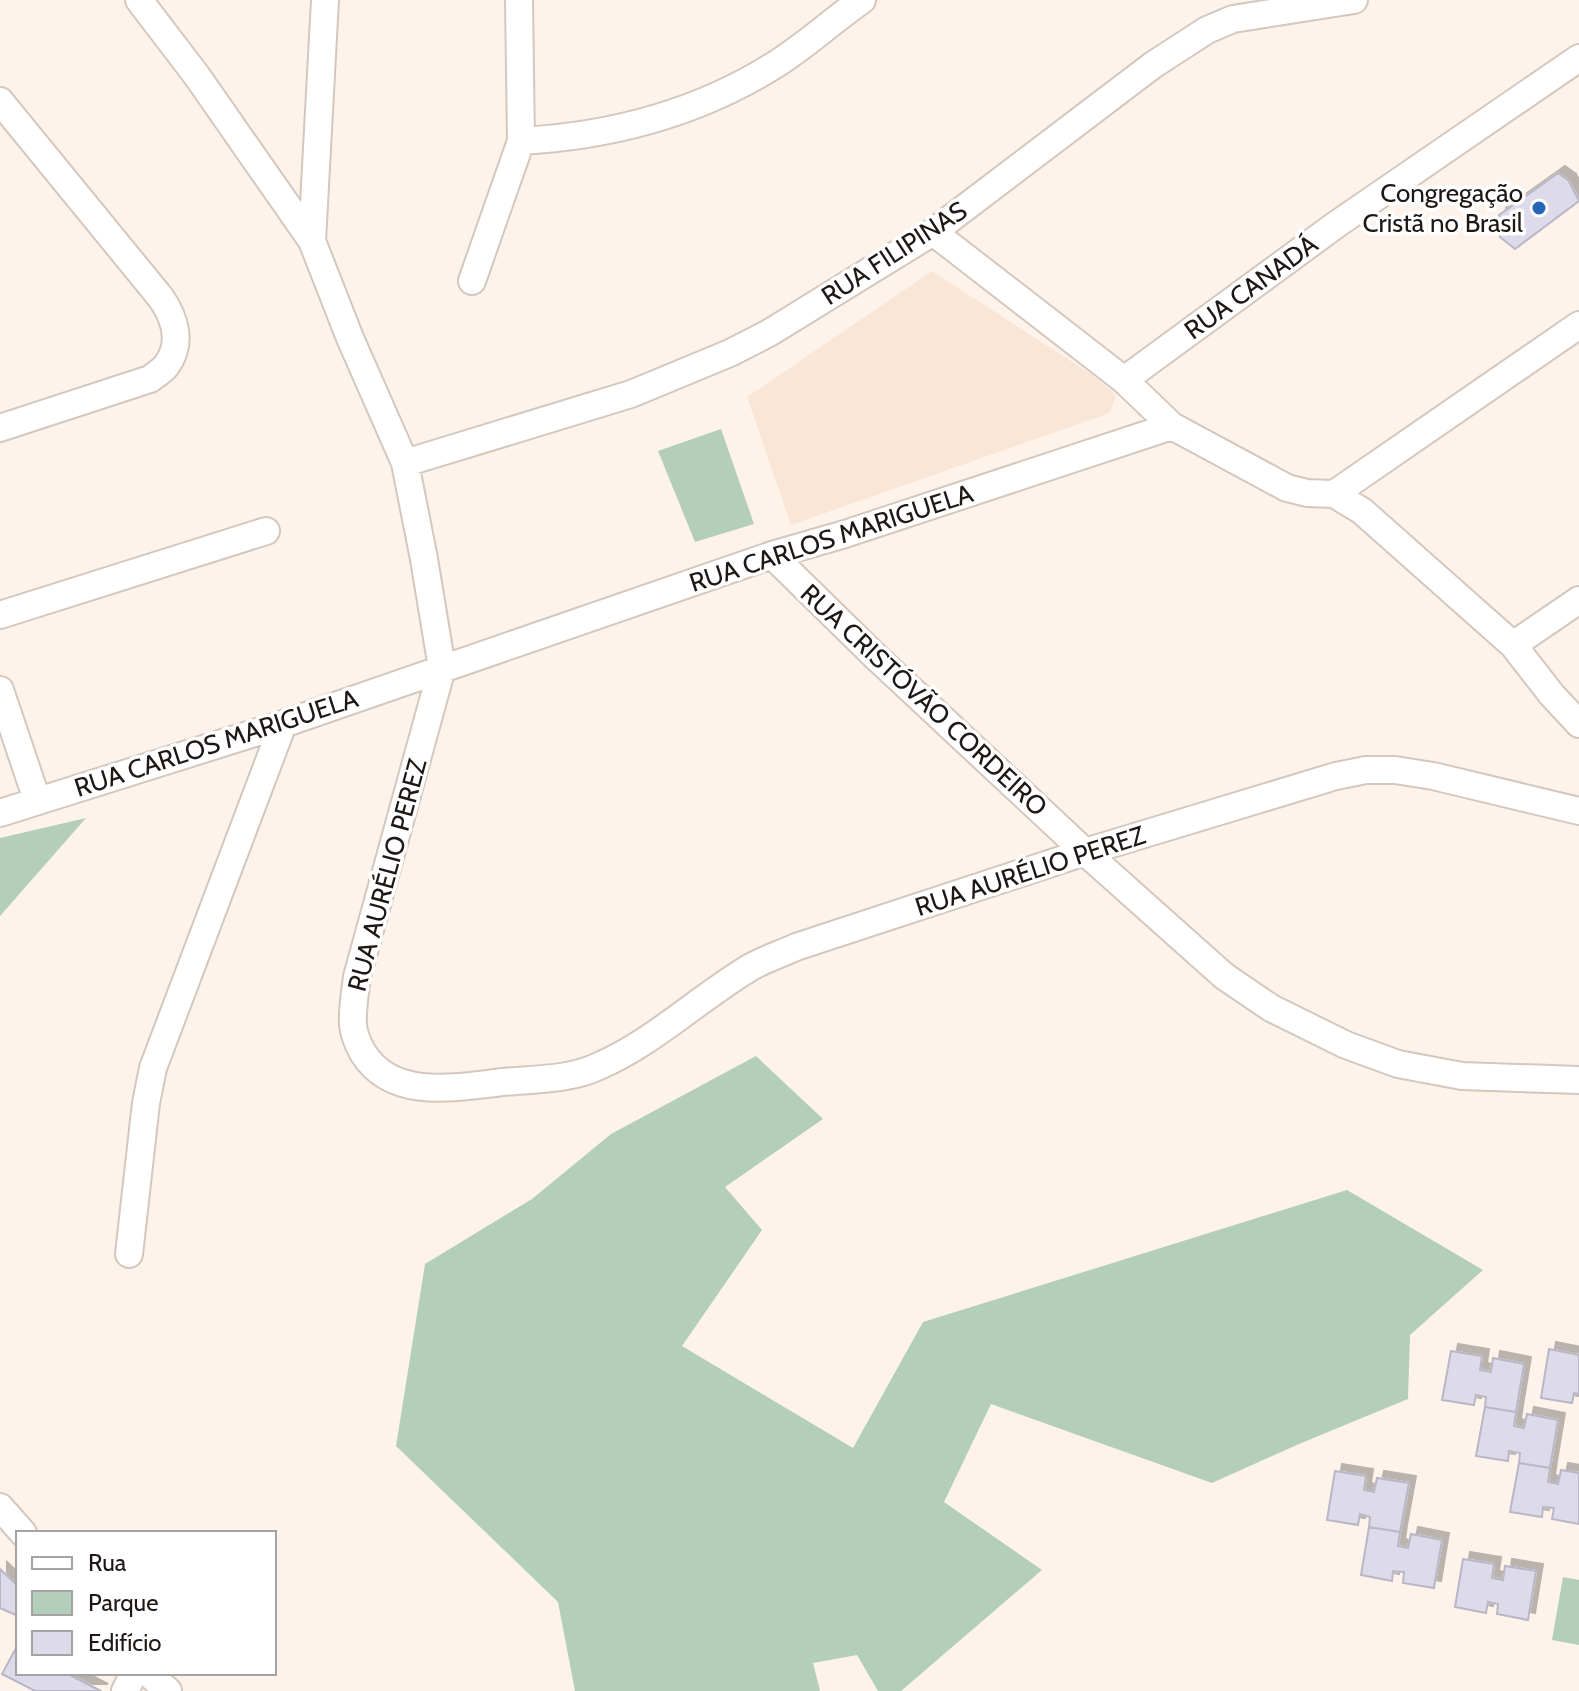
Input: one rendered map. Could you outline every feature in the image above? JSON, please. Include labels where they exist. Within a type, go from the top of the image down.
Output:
[{"type":"street","points":[[139,0],[197,76],[312,241]]},
{"type":"street","name":"RUA AURÉLIO PEREZ","points":[[325,0],[312,241],[350,338],[405,463],[442,668],[357,977],[353,1025],[356,1042],[370,1064],[399,1082],[442,1089],[574,1075],[625,1054],[754,965],[796,947],[1085,852],[1336,776],[1366,770],[1395,770],[1433,776],[1579,811]]},
{"type":"street","points":[[472,281],[521,141],[519,0]]},
{"type":"street","points":[[521,141],[558,139],[612,130],[675,113],[722,95],[775,65],[862,0]]},
{"type":"street","name":"RUA FILIPINAS","points":[[405,463],[631,394],[730,353],[769,333],[933,232],[1153,65],[1207,30],[1233,19],[1354,0]]},
{"type":"street","name":"RUA CANADÁ","points":[[1124,380],[1337,224],[1578,62]]},
{"type":"street","points":[[0,101],[161,298],[176,325],[173,354],[165,368],[150,379],[0,428]]},
{"type":"street","points":[[933,232],[1124,380],[1172,426],[1287,488],[1307,493],[1334,494],[1362,511],[1513,645],[1579,724]]},
{"type":"street","points":[[1334,494],[1579,325]]},
{"type":"street","name":"RUA CARLOS MARIGUELA","points":[[0,813],[283,724],[772,555],[845,534],[1172,426]]},
{"type":"street","points":[[0,615],[266,531]]},
{"type":"street","name":"RUA CRISTÓVÃO CORDEIRO","points":[[772,555],[1085,852],[1224,976],[1271,1008],[1346,1045],[1398,1064],[1462,1076],[1579,1080]]},
{"type":"street","points":[[1513,645],[1579,600]]},
{"type":"street","points":[[0,690],[37,800]]},
{"type":"street","points":[[129,1254],[146,1103],[153,1068],[283,724]]},
{"type":"street","points":[[0,1507],[21,1531]]},
{"type":"street","points":[[150,1675],[168,1691]]},
{"type":"shaded area","points":[[932,271],[1091,374],[1116,395],[1110,413],[791,525],[747,397]]},
{"type":"green space","points":[[721,429],[754,524],[695,542],[658,451]]},
{"type":"green space","points":[[86,818],[0,916],[0,838]]},
{"type":"green space","points":[[756,1056],[823,1119],[725,1187],[762,1230],[682,1346],[853,1448],[923,1322],[1347,1190],[1483,1270],[1410,1335],[1408,1399],[1212,1483],[991,1404],[944,1502],[1042,1570],[901,1691],[878,1691],[857,1655],[813,1663],[820,1691],[575,1691],[558,1602],[396,1446],[425,1264],[532,1199],[611,1134]]},
{"type":"green space","points":[[1563,1577],[1579,1580],[1579,1645],[1552,1640]]},
{"type":"building","name":"Congregação Cristã no Brasil","points":[[1558,173],[1569,181],[1579,201],[1515,249],[1500,237],[1499,215]]},
{"type":"building","points":[[1549,1349],[1579,1355],[1579,1394],[1574,1393],[1572,1403],[1541,1398]]},
{"type":"building","points":[[1451,1351],[1482,1356],[1480,1370],[1491,1372],[1493,1358],[1524,1364],[1516,1412],[1485,1407],[1486,1397],[1476,1395],[1474,1405],[1442,1400]]},
{"type":"building","points":[[1485,1407],[1516,1412],[1514,1426],[1524,1428],[1527,1414],[1558,1420],[1550,1468],[1519,1463],[1520,1453],[1509,1451],[1508,1461],[1476,1456]]},
{"type":"building","points":[[1519,1463],[1550,1468],[1548,1482],[1558,1484],[1561,1470],[1579,1473],[1579,1524],[1552,1519],[1554,1508],[1543,1507],[1542,1517],[1510,1512]]},
{"type":"building","points":[[1335,1471],[1366,1476],[1364,1490],[1374,1492],[1377,1478],[1409,1483],[1400,1532],[1369,1527],[1370,1517],[1360,1514],[1358,1525],[1327,1520]]},
{"type":"building","points":[[1369,1527],[1400,1532],[1398,1546],[1408,1548],[1411,1534],[1442,1540],[1434,1588],[1403,1583],[1404,1572],[1393,1571],[1392,1581],[1361,1575]]},
{"type":"building","points":[[1463,1559],[1494,1564],[1492,1578],[1503,1580],[1505,1566],[1536,1571],[1528,1620],[1497,1614],[1498,1604],[1488,1602],[1486,1613],[1455,1607]]},
{"type":"building","points":[[0,1569],[16,1584],[16,1615],[0,1608]]},
{"type":"building","points":[[16,1648],[16,1675],[70,1675],[101,1691],[35,1691],[2,1674]]},
{"type":"place","name":"Congregação Cristã no Brasil","points":[[1539,208]]}]
